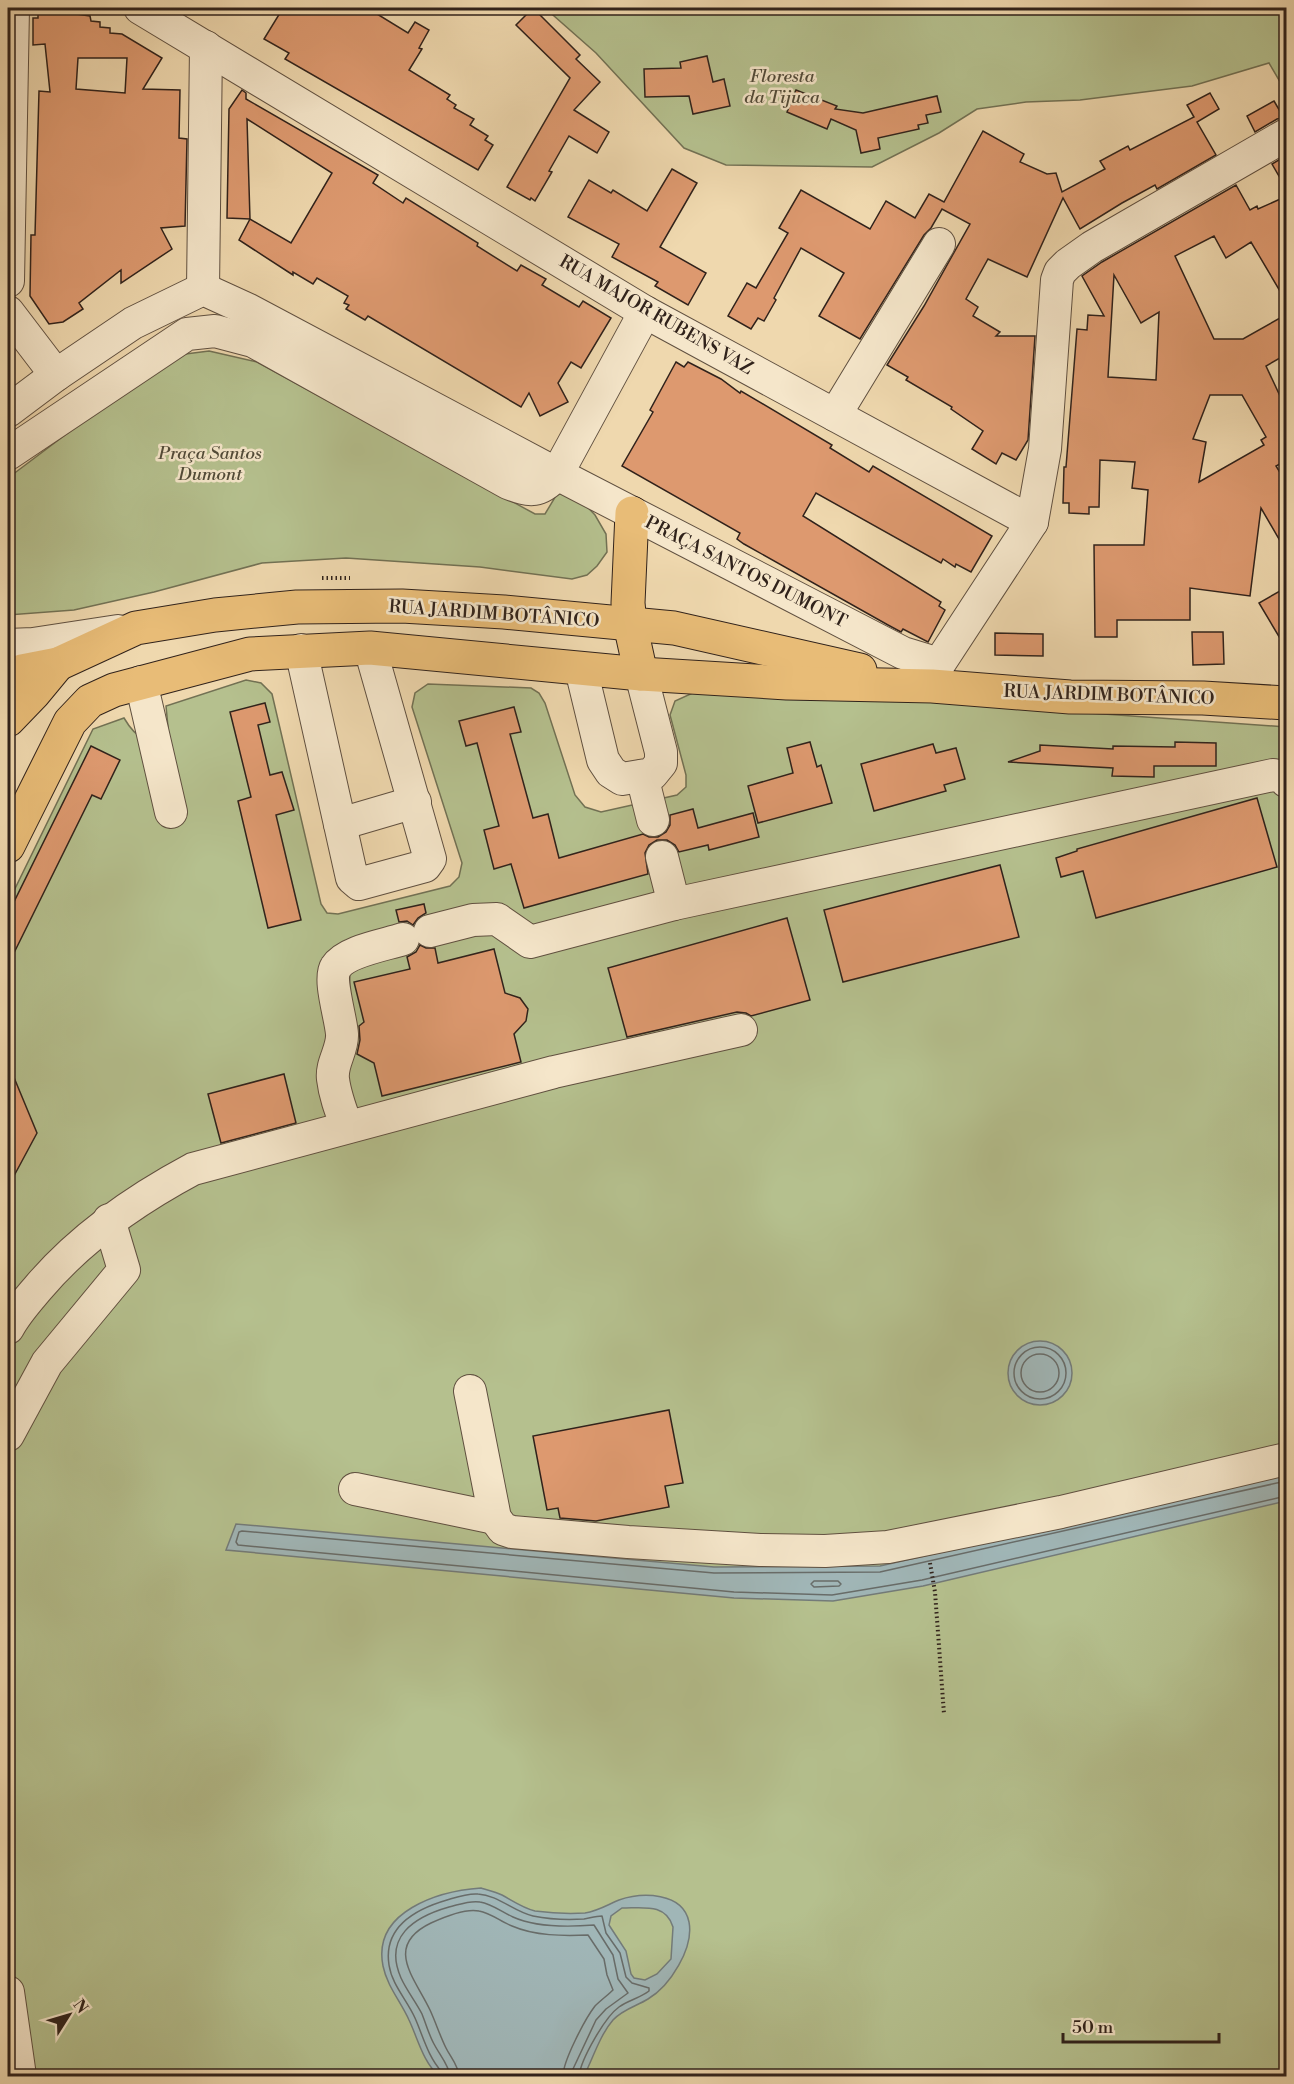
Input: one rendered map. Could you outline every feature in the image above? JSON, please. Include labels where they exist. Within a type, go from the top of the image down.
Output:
[{"type":"main road","points":[[632,513],[628,591],[630,624],[641,674]]},
{"type":"main road","name":"RUA JARDIM BOTÂNICO","points":[[58,664],[136,628],[215,615],[309,607],[413,607],[529,614],[674,628],[1070,697],[1203,698],[1287,703]]},
{"type":"main road","name":"RUA JARDIM BOTÂNICO","points":[[8,846],[70,722],[90,701],[114,690],[141,682],[250,654],[370,648],[580,669],[787,683],[935,675]]},
{"type":"main road","points":[[8,676],[58,664]]},
{"type":"main road","points":[[8,720],[58,664]]},
{"type":"street","points":[[8,280],[13,8]]},
{"type":"street","name":"RUA MAJOR RUBENS VAZ","points":[[140,8],[645,312],[1032,522]]},
{"type":"street","points":[[8,411],[56,375],[133,323],[203,289],[206,46]]},
{"type":"street","points":[[935,675],[1032,522],[1045,449],[1057,280],[1060,272],[1092,247],[1287,135]]},
{"type":"street","points":[[835,415],[939,244]]},
{"type":"street","name":"PRAÇA SANTOS DUMONT","points":[[203,289],[249,310],[557,474],[903,653],[935,675]]},
{"type":"street","points":[[8,312],[56,375]]},
{"type":"street","points":[[8,454],[187,334],[215,331],[253,341],[508,483],[521,488],[537,490],[546,486],[557,474],[645,312]]},
{"type":"street","points":[[8,645],[33,644],[136,628]]},
{"type":"street","points":[[301,650],[352,878],[359,884],[425,866],[429,860],[370,648]]},
{"type":"street","points":[[580,669],[603,760],[611,772],[622,779],[652,774],[661,763],[661,752],[641,674]]},
{"type":"street","points":[[141,682],[171,812]]},
{"type":"street","points":[[347,1127],[337,1100],[333,1076],[333,1066],[343,1037],[333,985],[335,968],[346,957],[473,920],[496,919],[530,942],[674,904],[1273,775],[1283,777],[1287,781]]},
{"type":"street","points":[[642,776],[653,820]]},
{"type":"street","points":[[340,824],[414,802]]},
{"type":"street","points":[[662,857],[674,904]]},
{"type":"street","points":[[8,1328],[15,1314],[59,1263],[109,1220],[163,1185],[193,1169],[554,1072],[741,1030]]},
{"type":"street","points":[[8,1435],[47,1363],[124,1270],[109,1220]]},
{"type":"street","points":[[470,1391],[495,1518],[503,1529],[512,1532],[628,1542],[760,1550],[825,1551],[888,1547],[1061,1512],[1287,1459]]},
{"type":"street","points":[[355,1489],[495,1518]]},
{"type":"street","points":[[8,1992],[20,2076]]},
{"type":"path","points":[[929,1557],[935,1592],[944,1714]]},
{"type":"green space","name":"Floresta da Tijuca","points":[[545,8],[1286,8],[1286,92],[1269,63],[1192,86],[1080,100],[1026,102],[977,109],[939,133],[872,167],[726,165],[684,148],[596,53]]},
{"type":"green space","name":"Praça Santos Dumont","points":[[209,351],[257,362],[535,514],[545,514],[560,489],[576,495],[595,515],[606,534],[607,552],[587,575],[572,579],[480,567],[346,558],[262,563],[154,592],[74,610],[8,615],[8,478],[170,356]]},
{"type":"green space","points":[[246,680],[261,683],[272,694],[321,904],[327,913],[338,914],[450,886],[459,877],[462,863],[412,707],[415,693],[428,684],[531,688],[539,693],[545,703],[575,795],[585,807],[601,812],[677,795],[686,787],[686,775],[670,715],[675,701],[708,686],[1286,727],[1286,2076],[8,2076],[8,903],[93,729],[124,718],[133,731],[143,738],[148,738],[161,733],[168,727],[166,706]]},
{"type":"water","points":[[1040,1341],[1052,1343],[1063,1350],[1070,1361],[1072,1373],[1070,1385],[1063,1396],[1052,1403],[1040,1405],[1028,1403],[1017,1396],[1010,1385],[1008,1373],[1010,1361],[1017,1350],[1028,1343]]},
{"type":"water","points":[[1286,1475],[1286,1501],[923,1586],[833,1601],[734,1598],[226,1550],[236,1524],[714,1567],[880,1566]]},
{"type":"water","points":[[481,1888],[500,1894],[531,1910],[560,1913],[590,1912],[628,1897],[660,1897],[679,1905],[685,1912],[690,1932],[688,1943],[679,1965],[664,1985],[648,1999],[617,2016],[608,2026],[584,2076],[439,2076],[425,2057],[388,1980],[383,1966],[382,1947],[388,1931],[398,1918],[412,1908],[429,1899]],"holes":[[[622,1908],[659,1910],[670,1919],[673,1927],[671,1959],[657,1974],[645,1980],[634,1978],[631,1974],[626,1951],[609,1925],[611,1916]]]},
{"type":"building","points":[[77,8],[77,14],[90,16],[91,21],[100,22],[100,27],[110,28],[110,33],[122,34],[162,58],[143,89],[180,90],[179,138],[187,139],[185,226],[161,228],[172,249],[121,283],[121,270],[79,303],[83,309],[63,322],[49,324],[30,296],[31,235],[35,235],[39,91],[50,92],[45,44],[33,45],[33,18],[38,18],[38,9]],"holes":[[[78,58],[127,58],[125,93],[76,89]]]},
{"type":"building","points":[[283,8],[381,8],[377,14],[408,33],[415,22],[429,30],[419,48],[422,49],[409,70],[450,95],[447,99],[456,105],[454,108],[474,119],[470,125],[488,136],[485,140],[493,145],[478,170],[285,59],[289,53],[264,39]]},
{"type":"building","points":[[533,8],[580,55],[576,59],[600,82],[574,110],[609,132],[597,153],[569,136],[535,201],[507,187],[570,78],[516,25]]},
{"type":"building","points":[[707,56],[713,82],[724,79],[730,106],[693,114],[689,96],[645,97],[644,69],[681,68],[680,62]]},
{"type":"building","points":[[242,90],[246,93],[246,99],[378,175],[373,183],[403,203],[406,198],[478,243],[477,246],[517,271],[521,265],[546,279],[542,285],[579,307],[583,301],[611,318],[581,368],[571,362],[558,383],[568,402],[540,416],[529,393],[521,407],[368,316],[365,320],[346,309],[349,305],[344,303],[348,296],[317,278],[313,284],[293,272],[293,275],[239,240],[250,219],[227,218],[229,109]],"holes":[[[247,119],[332,173],[291,243],[250,219]]]},
{"type":"building","points":[[796,90],[837,106],[835,109],[863,113],[937,96],[941,112],[926,115],[928,123],[918,125],[919,129],[878,138],[880,149],[861,153],[856,130],[831,119],[827,129],[787,112]]},
{"type":"building","points":[[1210,93],[1219,109],[1197,122],[1216,155],[1157,189],[1155,185],[1080,229],[1063,198],[1027,277],[988,259],[966,299],[978,307],[973,316],[1000,332],[996,336],[1035,336],[1028,440],[1016,460],[1002,453],[996,464],[972,449],[983,431],[951,409],[952,407],[906,380],[908,377],[887,365],[924,306],[970,224],[942,209],[860,339],[819,316],[844,273],[801,248],[764,321],[758,318],[751,329],[728,316],[747,283],[756,288],[788,233],[779,228],[801,190],[870,229],[886,201],[915,218],[929,194],[944,202],[983,131],[1024,154],[1020,162],[1047,174],[1056,173],[1062,192],[1105,169],[1100,161],[1128,146],[1130,150],[1194,117],[1187,105]]},
{"type":"building","points":[[1274,101],[1281,113],[1287,110],[1287,117],[1277,119],[1255,132],[1247,116]]},
{"type":"building","points":[[1287,155],[1287,190],[1272,164]]},
{"type":"building","points":[[672,169],[697,183],[660,247],[706,273],[688,305],[655,286],[658,282],[612,257],[619,244],[568,217],[589,180],[611,193],[613,190],[647,211]]},
{"type":"building","points":[[1236,185],[1250,210],[1257,206],[1258,209],[1287,196],[1287,303],[1251,242],[1226,258],[1214,236],[1175,256],[1214,339],[1243,339],[1287,314],[1287,354],[1266,366],[1287,411],[1287,460],[1276,466],[1287,484],[1287,553],[1261,508],[1250,596],[1190,588],[1190,620],[1117,620],[1117,637],[1095,637],[1094,545],[1144,545],[1148,490],[1132,488],[1135,462],[1100,460],[1099,507],[1089,507],[1089,514],[1069,513],[1069,503],[1063,503],[1064,467],[1066,467],[1077,329],[1087,330],[1088,315],[1104,316],[1082,276],[1102,262]],"holes":[[[1114,275],[1141,323],[1159,312],[1156,380],[1108,377]],[[1210,395],[1242,395],[1266,437],[1261,440],[1264,445],[1199,482],[1206,442],[1193,439]]]},
{"type":"building","points":[[676,362],[684,367],[688,362],[721,379],[740,393],[741,391],[832,445],[830,448],[869,472],[873,466],[992,536],[971,572],[956,564],[955,567],[943,559],[941,563],[816,493],[803,516],[941,602],[939,606],[945,610],[928,642],[903,629],[901,632],[744,544],[737,539],[740,533],[622,466],[653,412],[650,410]]},
{"type":"building","points":[[1287,587],[1287,650],[1259,603]]},
{"type":"building","points":[[1192,632],[1223,632],[1224,664],[1193,665]]},
{"type":"building","points":[[995,633],[1043,634],[1043,656],[995,655]]},
{"type":"building","points":[[265,703],[270,722],[258,725],[270,775],[282,772],[294,810],[276,815],[301,920],[268,928],[238,801],[251,797],[230,712]]},
{"type":"building","points":[[514,707],[521,732],[510,734],[533,818],[548,814],[559,858],[643,834],[658,837],[666,832],[670,825],[670,815],[693,809],[698,828],[753,813],[759,837],[709,850],[708,845],[679,852],[675,845],[667,840],[657,840],[649,845],[645,853],[648,874],[524,908],[511,864],[494,869],[484,830],[499,826],[477,743],[466,746],[459,721]]},
{"type":"building","points":[[810,742],[817,767],[821,765],[832,803],[758,823],[748,786],[793,773],[787,748]]},
{"type":"building","points":[[1175,742],[1216,743],[1216,766],[1154,766],[1154,777],[1112,776],[1113,768],[1008,762],[1040,751],[1040,745],[1113,749],[1113,746],[1175,747]]},
{"type":"building","points":[[933,744],[936,753],[956,748],[965,779],[944,785],[946,791],[874,811],[861,764]]},
{"type":"building","points":[[91,746],[120,760],[101,799],[92,795],[8,965],[8,914]]},
{"type":"building","points":[[1257,798],[1277,867],[1096,918],[1083,871],[1061,877],[1056,858],[1077,851],[1077,849]]},
{"type":"building","points":[[1000,865],[1019,937],[843,982],[824,910]]},
{"type":"building","points":[[424,904],[426,913],[413,925],[407,921],[399,922],[396,910]]},
{"type":"building","points":[[787,918],[810,1000],[751,1016],[737,1012],[627,1037],[608,968]]},
{"type":"building","points":[[420,945],[435,948],[438,963],[494,949],[505,993],[520,998],[528,1009],[526,1021],[514,1034],[521,1062],[382,1096],[374,1063],[357,1054],[360,1040],[359,1026],[364,1022],[354,982],[410,969],[407,957],[416,952]]},
{"type":"building","points":[[8,1063],[37,1133],[8,1187]]},
{"type":"building","points":[[284,1074],[296,1123],[221,1143],[208,1094]]},
{"type":"building","points":[[669,1410],[683,1483],[665,1486],[669,1507],[596,1521],[560,1518],[558,1508],[547,1510],[533,1436]]}]
